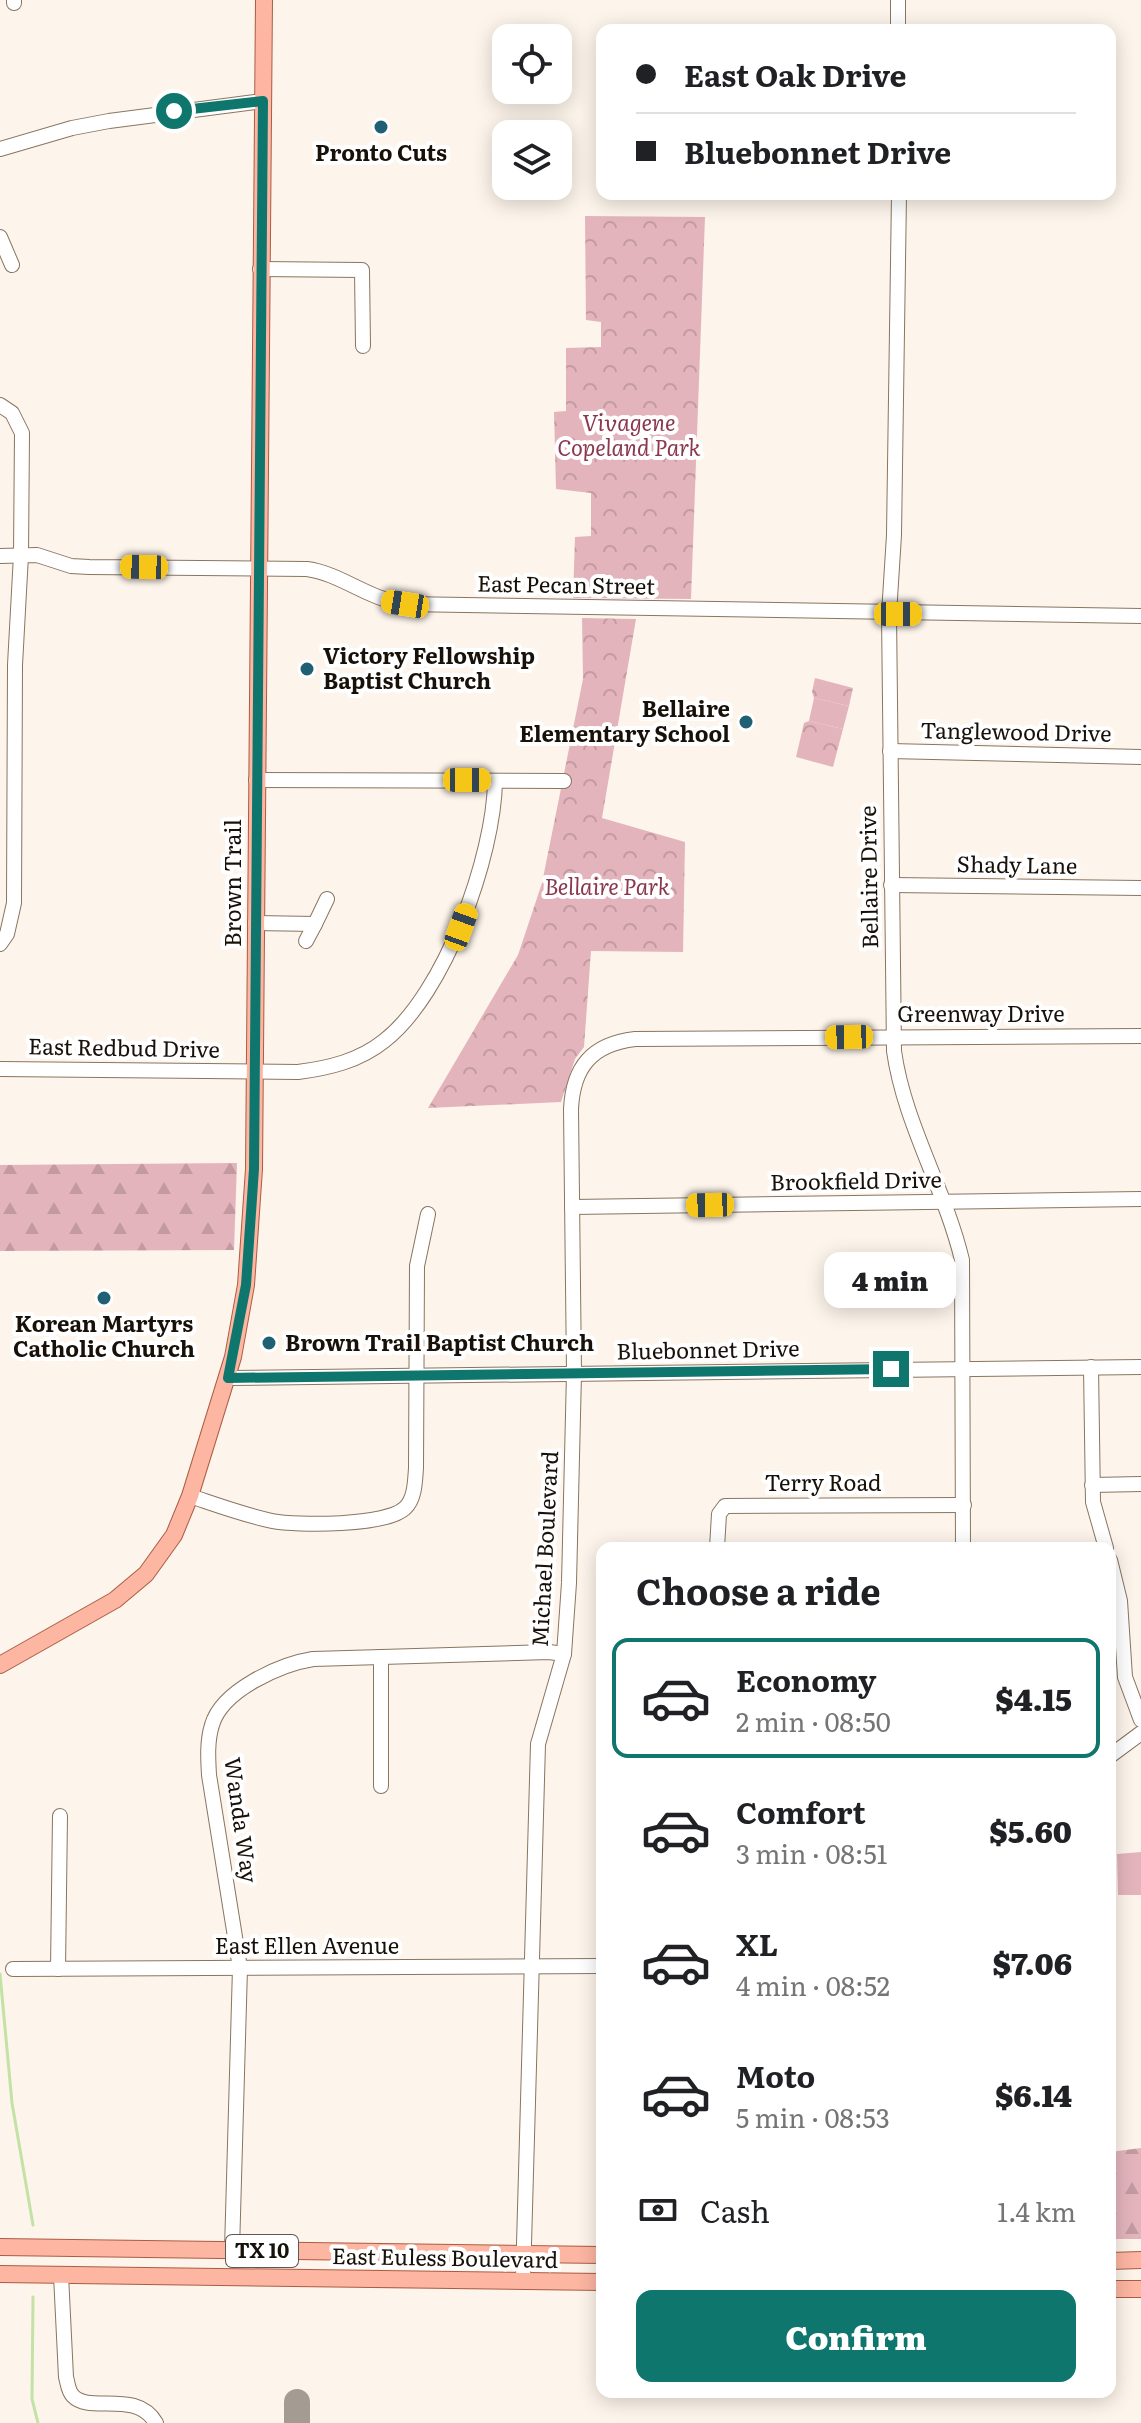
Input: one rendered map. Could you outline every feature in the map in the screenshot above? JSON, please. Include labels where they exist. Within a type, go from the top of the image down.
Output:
[{"type":"main road","name":"Brown Trail","points":[[0,1665],[115,1600],[146,1574],[174,1535],[190,1496],[228,1378],[246,1285],[251,1241],[254,1072],[264,0]]},
{"type":"main road","name":"East Euless Boulevard","points":[[0,2247],[596,2255]]},
{"type":"main road","points":[[1116,2261],[1141,2260]]},
{"type":"main road","name":"East Euless Boulevard","points":[[0,2274],[596,2282]]},
{"type":"main road","points":[[1116,2289],[1141,2289]]},
{"type":"street","points":[[898,0],[898,24]]},
{"type":"street","points":[[0,149],[72,128],[109,121],[263,101]]},
{"type":"street","name":"Bellaire Drive","points":[[899,200],[894,535],[889,614],[893,1036],[897,1072],[954,1227],[962,1260],[963,1542]]},
{"type":"street","points":[[0,237],[12,265]]},
{"type":"street","points":[[260,269],[362,270],[363,346]]},
{"type":"street","points":[[0,405],[12,413],[22,433],[21,555],[15,665],[14,903],[7,934],[0,944]]},
{"type":"street","name":"East Pecan Street","points":[[0,556],[37,555],[71,566],[319,571],[373,597],[405,604],[1141,616]]},
{"type":"street","name":"Tanglewood Drive","points":[[890,751],[1141,757]]},
{"type":"street","points":[[256,780],[564,781]]},
{"type":"street","name":"East Redbud Drive","points":[[0,1069],[254,1072],[318,1069],[354,1059],[383,1041],[411,1014],[452,947],[467,910],[495,801],[495,781]]},
{"type":"street","name":"Shady Lane","points":[[891,885],[1141,888]]},
{"type":"street","points":[[306,941],[327,899]]},
{"type":"street","points":[[255,923],[315,924]]},
{"type":"street","name":"Greenway Drive","points":[[588,1060],[606,1045],[635,1039],[1141,1036]]},
{"type":"street","name":"Michael Boulevard","points":[[523,2280],[538,1744],[564,1654],[569,1583],[574,1373],[572,1095],[574,1082],[588,1060]]},
{"type":"street","name":"Brookfield Drive","points":[[572,1207],[1141,1199]]},
{"type":"street","points":[[190,1496],[293,1524],[368,1520],[400,1513],[410,1503],[415,1484],[417,1266],[428,1214]]},
{"type":"street","points":[[1091,1367],[1092,1485],[1096,1518],[1104,1542]]},
{"type":"street","name":"Bluebonnet Drive","points":[[228,1378],[1141,1367]]},
{"type":"street","points":[[1092,1485],[1141,1484]]},
{"type":"street","name":"Terry Road","points":[[717,1542],[719,1514],[725,1506],[964,1505]]},
{"type":"street","points":[[1116,1585],[1120,1601],[1116,1633],[1125,1677],[1141,1720]]},
{"type":"street","name":"Wanda Way","points":[[232,2250],[240,1968],[209,1775],[212,1724],[226,1702],[260,1677],[291,1662],[549,1652],[564,1654]]},
{"type":"street","points":[[381,1657],[381,1786]]},
{"type":"street","points":[[1116,1752],[1141,1733]]},
{"type":"street","points":[[58,1969],[60,1816]]},
{"type":"street","name":"East Ellen Avenue","points":[[13,1969],[596,1966]]},
{"type":"street","points":[[61,2275],[69,2392],[79,2400],[141,2408],[156,2423]]},
{"type":"green space","name":"Vivagene Copeland Park","points":[[585,216],[705,217],[691,599],[573,598],[575,537],[591,536],[591,493],[556,489],[554,412],[566,411],[566,348],[601,347],[601,322],[586,320]]},
{"type":"green space","name":"Bellaire Park","points":[[582,618],[636,619],[602,818],[685,842],[683,952],[591,951],[584,1047],[575,1059],[561,1102],[428,1108],[518,955],[542,883],[583,679]]},
{"type":"green space","points":[[815,678],[853,688],[849,706],[814,698]]},
{"type":"green space","points":[[814,698],[849,706],[843,729],[809,721]]},
{"type":"green space","points":[[809,721],[843,729],[833,767],[796,757],[804,723]]},
{"type":"green space","points":[[237,1163],[234,1250],[0,1251],[0,1165]]},
{"type":"green space","points":[[1141,1852],[1141,1895],[1118,1895],[1117,1854]]},
{"type":"green space","points":[[1141,2148],[1141,2239],[1116,2239],[1116,2151]]},
{"type":"waterway","points":[[0,1974],[12,2103],[33,2225]]},
{"type":"waterway","points":[[33,2297],[32,2399],[38,2423]]},
{"type":"taxiway","points":[[297,2402],[297,2423]]},
{"type":"place","name":"Pronto Cuts","points":[[381,127]]},
{"type":"place","name":"Victory Fellowship Baptist Church","points":[[307,669]]},
{"type":"place","name":"Bellaire Elementary School","points":[[746,722]]},
{"type":"place","name":"Korean Martyrs Catholic Church","points":[[104,1298]]},
{"type":"place","name":"Brown Trail Baptist Church","points":[[269,1343]]},
{"type":"route","points":[[174,111],[263,101],[254,1169],[246,1285],[228,1378],[891,1369]]}]
